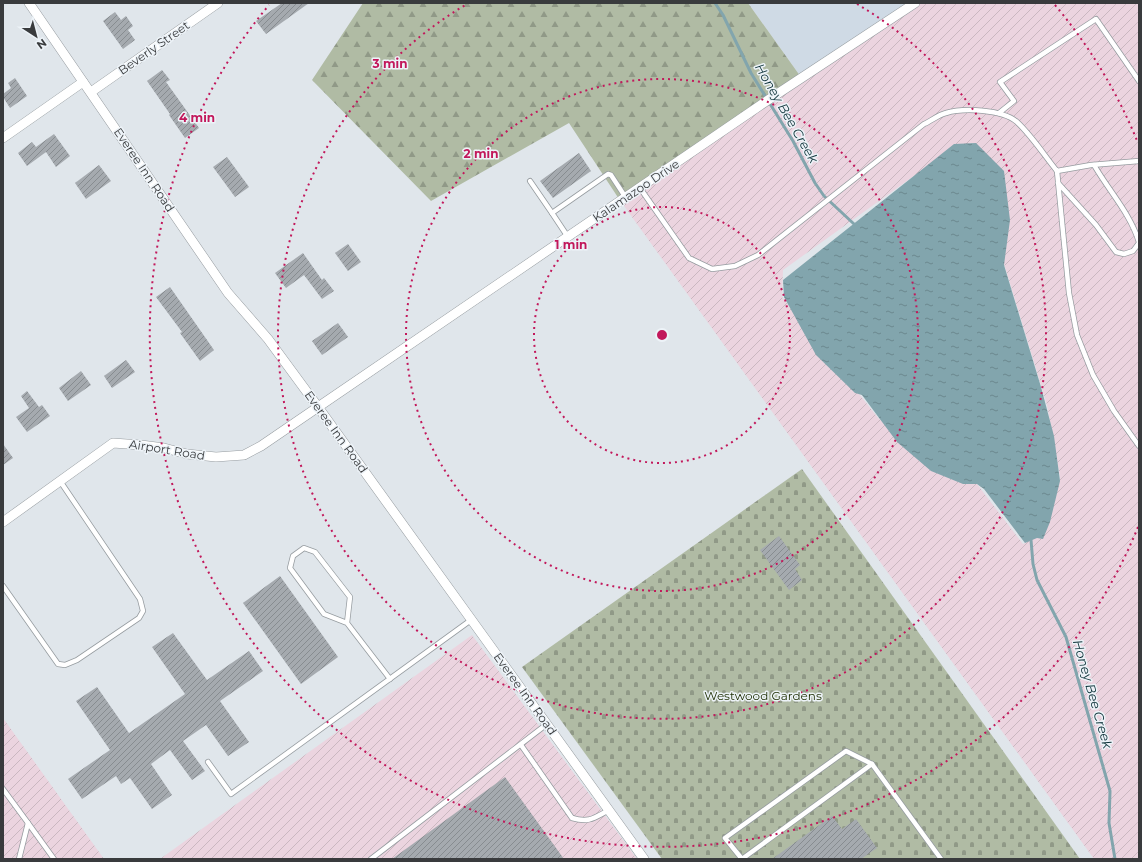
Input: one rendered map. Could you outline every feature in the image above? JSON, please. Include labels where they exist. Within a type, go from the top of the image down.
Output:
[{"type":"street","name":"Everee Inn Road","points":[[29,3],[228,293],[268,339],[318,407],[609,810],[640,857]]},
{"type":"street","name":"Beverly Street","points":[[91,92],[218,3]]},
{"type":"street","name":"Kalamazoo Drive","points":[[318,407],[568,238],[768,100],[915,3]]},
{"type":"street","points":[[3,138],[83,82]]},
{"type":"street","name":"Airport Road","points":[[3,522],[113,443],[141,445],[187,454],[209,456],[244,456],[318,407]]},
{"type":"lane","points":[[999,113],[1014,101],[1000,82],[1096,19],[1139,81]]},
{"type":"lane","points":[[640,188],[689,258],[712,269],[735,266],[758,255],[924,124],[945,113],[967,110],[999,113],[1016,120],[1057,171],[1069,293],[1077,335],[1093,375],[1114,411],[1139,446]]},
{"type":"lane","points":[[1057,171],[1094,165],[1139,161]]},
{"type":"lane","points":[[1058,183],[1096,225],[1116,252],[1124,254],[1133,251],[1139,242],[1136,232],[1094,165]]},
{"type":"lane","points":[[552,213],[608,174],[611,175],[626,198]]},
{"type":"lane","points":[[530,181],[568,238]]},
{"type":"lane","points":[[3,586],[58,664],[65,666],[77,660],[139,618],[143,611],[140,598],[60,481]]},
{"type":"lane","points":[[347,623],[350,597],[315,552],[304,548],[293,556],[290,568],[324,614],[347,623],[390,679]]},
{"type":"lane","points":[[208,762],[231,794],[471,620]]},
{"type":"lane","points":[[371,859],[522,745],[547,724]]},
{"type":"lane","points":[[522,745],[572,818],[582,820],[592,819],[609,810]]},
{"type":"lane","points":[[872,764],[742,859],[725,838],[846,751],[872,764],[941,859]]},
{"type":"lane","points":[[3,789],[54,859]]},
{"type":"lane","points":[[19,859],[28,824]]},
{"type":"shaded area","points":[[748,3],[911,3],[803,80]]},
{"type":"shaded area","points":[[911,3],[1139,3],[1139,859],[1094,859],[619,199]],"holes":[[[972,143],[1001,175],[1001,254],[1047,405],[1060,477],[1041,534],[1023,544],[977,484],[944,465],[879,419],[782,297],[783,270],[950,150]]]},
{"type":"shaded area","points":[[472,635],[637,859],[160,859]]},
{"type":"shaded area","points":[[3,718],[104,859],[3,859]]},
{"type":"green space","points":[[363,3],[748,3],[803,80],[619,199],[569,123],[431,201],[312,80]]},
{"type":"green space","name":"Westwood Gardens","points":[[802,469],[1080,859],[662,859],[522,667]]},
{"type":"water","points":[[976,143],[1004,171],[1010,220],[1004,265],[1041,387],[1054,436],[1060,481],[1050,522],[1043,539],[1037,538],[1025,543],[984,489],[977,484],[963,484],[931,471],[897,442],[862,395],[855,393],[816,355],[784,297],[783,280],[954,144]]},
{"type":"building","points":[[282,3],[309,3],[266,34],[256,21]]},
{"type":"building","points":[[115,12],[121,20],[126,16],[133,26],[128,30],[135,40],[123,49],[103,21]]},
{"type":"building","points":[[162,70],[170,80],[166,82],[199,128],[185,138],[147,81]]},
{"type":"building","points":[[15,78],[27,96],[10,108],[3,97],[3,94],[11,88],[8,83]]},
{"type":"building","points":[[54,134],[70,156],[56,167],[46,152],[27,166],[18,153],[32,142],[36,147]]},
{"type":"building","points":[[579,153],[591,171],[553,198],[540,181]]},
{"type":"building","points":[[227,157],[249,187],[235,197],[213,167]]},
{"type":"building","points":[[99,165],[111,181],[86,199],[75,183]]},
{"type":"building","points":[[348,244],[361,262],[348,271],[335,253]]},
{"type":"building","points":[[303,253],[322,280],[324,278],[334,291],[322,299],[304,275],[286,288],[275,273]]},
{"type":"building","points":[[170,287],[214,350],[200,361],[180,333],[182,332],[156,297]]},
{"type":"building","points":[[338,323],[348,337],[322,355],[312,341]]},
{"type":"building","points":[[126,360],[135,372],[112,388],[104,376]]},
{"type":"building","points":[[81,371],[91,385],[68,401],[59,388]]},
{"type":"building","points":[[27,391],[39,407],[42,405],[50,416],[27,432],[16,417],[29,408],[21,396]]},
{"type":"building","points":[[3,444],[13,458],[3,465]]},
{"type":"building","points":[[779,536],[800,565],[795,569],[802,580],[789,590],[760,550]]},
{"type":"building","points":[[280,576],[338,657],[301,684],[243,603]]},
{"type":"building","points":[[173,633],[207,680],[249,651],[263,671],[220,701],[249,742],[228,756],[206,725],[183,741],[205,771],[192,780],[170,750],[151,764],[172,795],[152,809],[130,778],[121,784],[116,776],[82,799],[68,779],[110,750],[76,701],[97,687],[129,733],[185,694],[152,647]]},
{"type":"building","points":[[505,777],[564,859],[392,859]]},
{"type":"building","points":[[832,816],[842,829],[856,819],[877,848],[861,859],[772,859]]},
{"type":"waterway","name":"Honey Bee Creek","points":[[715,3],[723,15],[751,73],[793,141],[815,183],[824,196],[854,224]]},
{"type":"waterway","name":"Honey Bee Creek","points":[[1031,540],[1033,564],[1037,580],[1066,637],[1110,791],[1109,823],[1115,859]]}]
